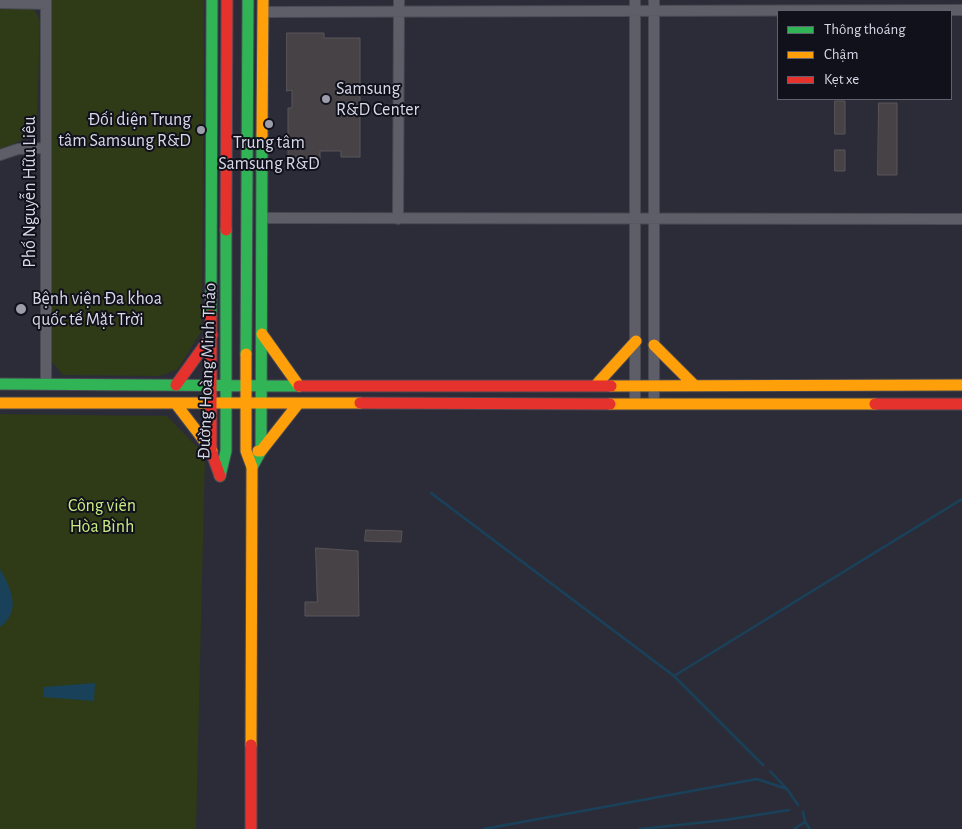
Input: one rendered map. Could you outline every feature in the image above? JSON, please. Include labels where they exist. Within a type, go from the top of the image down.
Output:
[{"type":"main road","name":"Đường Hoàng Minh Thảo","points":[[212,0],[211,451],[220,476],[226,451],[227,404],[227,0]]},
{"type":"main road","points":[[248,0],[246,451],[252,467],[251,829]]},
{"type":"main road","points":[[261,451],[263,6]]},
{"type":"main road","points":[[248,334],[262,334]]},
{"type":"main road","points":[[262,334],[299,386]]},
{"type":"main road","points":[[176,385],[212,335],[227,335]]},
{"type":"main road","points":[[596,385],[636,340]]},
{"type":"main road","points":[[654,345],[693,384]]},
{"type":"main road","points":[[0,384],[247,386],[962,385]]},
{"type":"main road","points":[[46,384],[46,404]]},
{"type":"main road","points":[[0,403],[962,404]]},
{"type":"main road","points":[[176,404],[211,451],[261,451]]},
{"type":"main road","points":[[252,467],[261,451],[298,404]]},
{"type":"street","points":[[0,4],[46,2]]},
{"type":"street","name":"Phố Nguyễn Hữu Liêu","points":[[46,2],[46,384]]},
{"type":"street","points":[[398,219],[399,5]]},
{"type":"street","points":[[635,5],[635,404]]},
{"type":"street","points":[[654,5],[654,404]]},
{"type":"street","points":[[263,6],[654,5],[962,10]]},
{"type":"street","points":[[0,156],[18,149],[46,148]]},
{"type":"street","points":[[262,218],[962,219]]},
{"type":"green space","points":[[51,0],[204,0],[202,330],[178,369],[160,376],[63,375],[50,360]]},
{"type":"green space","points":[[0,8],[28,8],[35,11],[40,21],[37,124],[26,137],[0,149]]},
{"type":"green space","name":"Công viên Hòa Bình","points":[[0,414],[167,416],[205,455],[196,829],[0,829]]},
{"type":"water","points":[[0,569],[11,591],[13,607],[7,621],[0,627]]},
{"type":"water","points":[[95,683],[94,701],[43,697],[44,687]]},
{"type":"building","name":"Samsung R&D Center","points":[[287,33],[324,33],[324,38],[360,38],[360,157],[341,157],[341,151],[320,151],[320,162],[288,162],[288,108],[292,108],[292,90],[287,91]]},
{"type":"building","points":[[835,101],[845,101],[845,134],[835,134]]},
{"type":"building","points":[[879,103],[897,103],[897,175],[878,175]]},
{"type":"building","points":[[835,150],[845,150],[845,171],[835,171]]},
{"type":"building","points":[[366,530],[402,531],[401,542],[365,541]]},
{"type":"building","points":[[316,548],[358,551],[359,616],[305,616],[305,602],[317,602]]},
{"type":"waterway","points":[[431,493],[674,676],[763,765]]},
{"type":"waterway","points":[[674,676],[962,499]]},
{"type":"waterway","points":[[770,771],[787,789],[798,805]]},
{"type":"waterway","points":[[484,829],[757,779],[787,789]]},
{"type":"waterway","points":[[640,829],[725,820],[789,810]]},
{"type":"waterway","points":[[803,812],[805,822],[810,829]]},
{"type":"waterway","points":[[794,829],[805,822]]},
{"type":"traffic: fast","points":[[211,315],[212,0]]},
{"type":"traffic: fast","points":[[246,354],[248,0]]},
{"type":"traffic: fast","points":[[252,467],[261,451],[262,135]]},
{"type":"traffic: fast","points":[[220,476],[226,451],[226,230]]},
{"type":"traffic: fast","points":[[0,384],[299,386]]},
{"type":"traffic: slow","points":[[262,135],[263,0]]},
{"type":"traffic: slow","points":[[262,334],[299,386]]},
{"type":"traffic: slow","points":[[596,385],[636,341]]},
{"type":"traffic: slow","points":[[654,345],[693,384]]},
{"type":"traffic: slow","points":[[246,354],[246,451],[252,467],[251,745]]},
{"type":"traffic: slow","points":[[611,386],[962,385]]},
{"type":"traffic: slow","points":[[0,403],[360,403]]},
{"type":"traffic: slow","points":[[176,404],[212,451]]},
{"type":"traffic: slow","points":[[258,451],[261,451],[298,404]]},
{"type":"traffic: slow","points":[[610,404],[875,404]]},
{"type":"traffic: jam","points":[[226,230],[227,0]]},
{"type":"traffic: jam","points":[[211,315],[211,451],[220,476]]},
{"type":"traffic: jam","points":[[176,385],[212,335]]},
{"type":"traffic: jam","points":[[299,386],[611,386]]},
{"type":"traffic: jam","points":[[360,403],[610,404]]},
{"type":"traffic: jam","points":[[875,404],[962,404]]},
{"type":"traffic: jam","points":[[251,745],[251,829]]},
{"type":"place","name":"Samsung R&D Center","points":[[326,99]]},
{"type":"place","name":"Trung tâm Samsung R&D","points":[[269,124]]},
{"type":"place","name":"Đối diện Trung tâm Samsung R&D","points":[[201,130]]},
{"type":"place","name":"Bệnh viện Đa khoa quốc tế Mặt Trời","points":[[21,309]]}]
